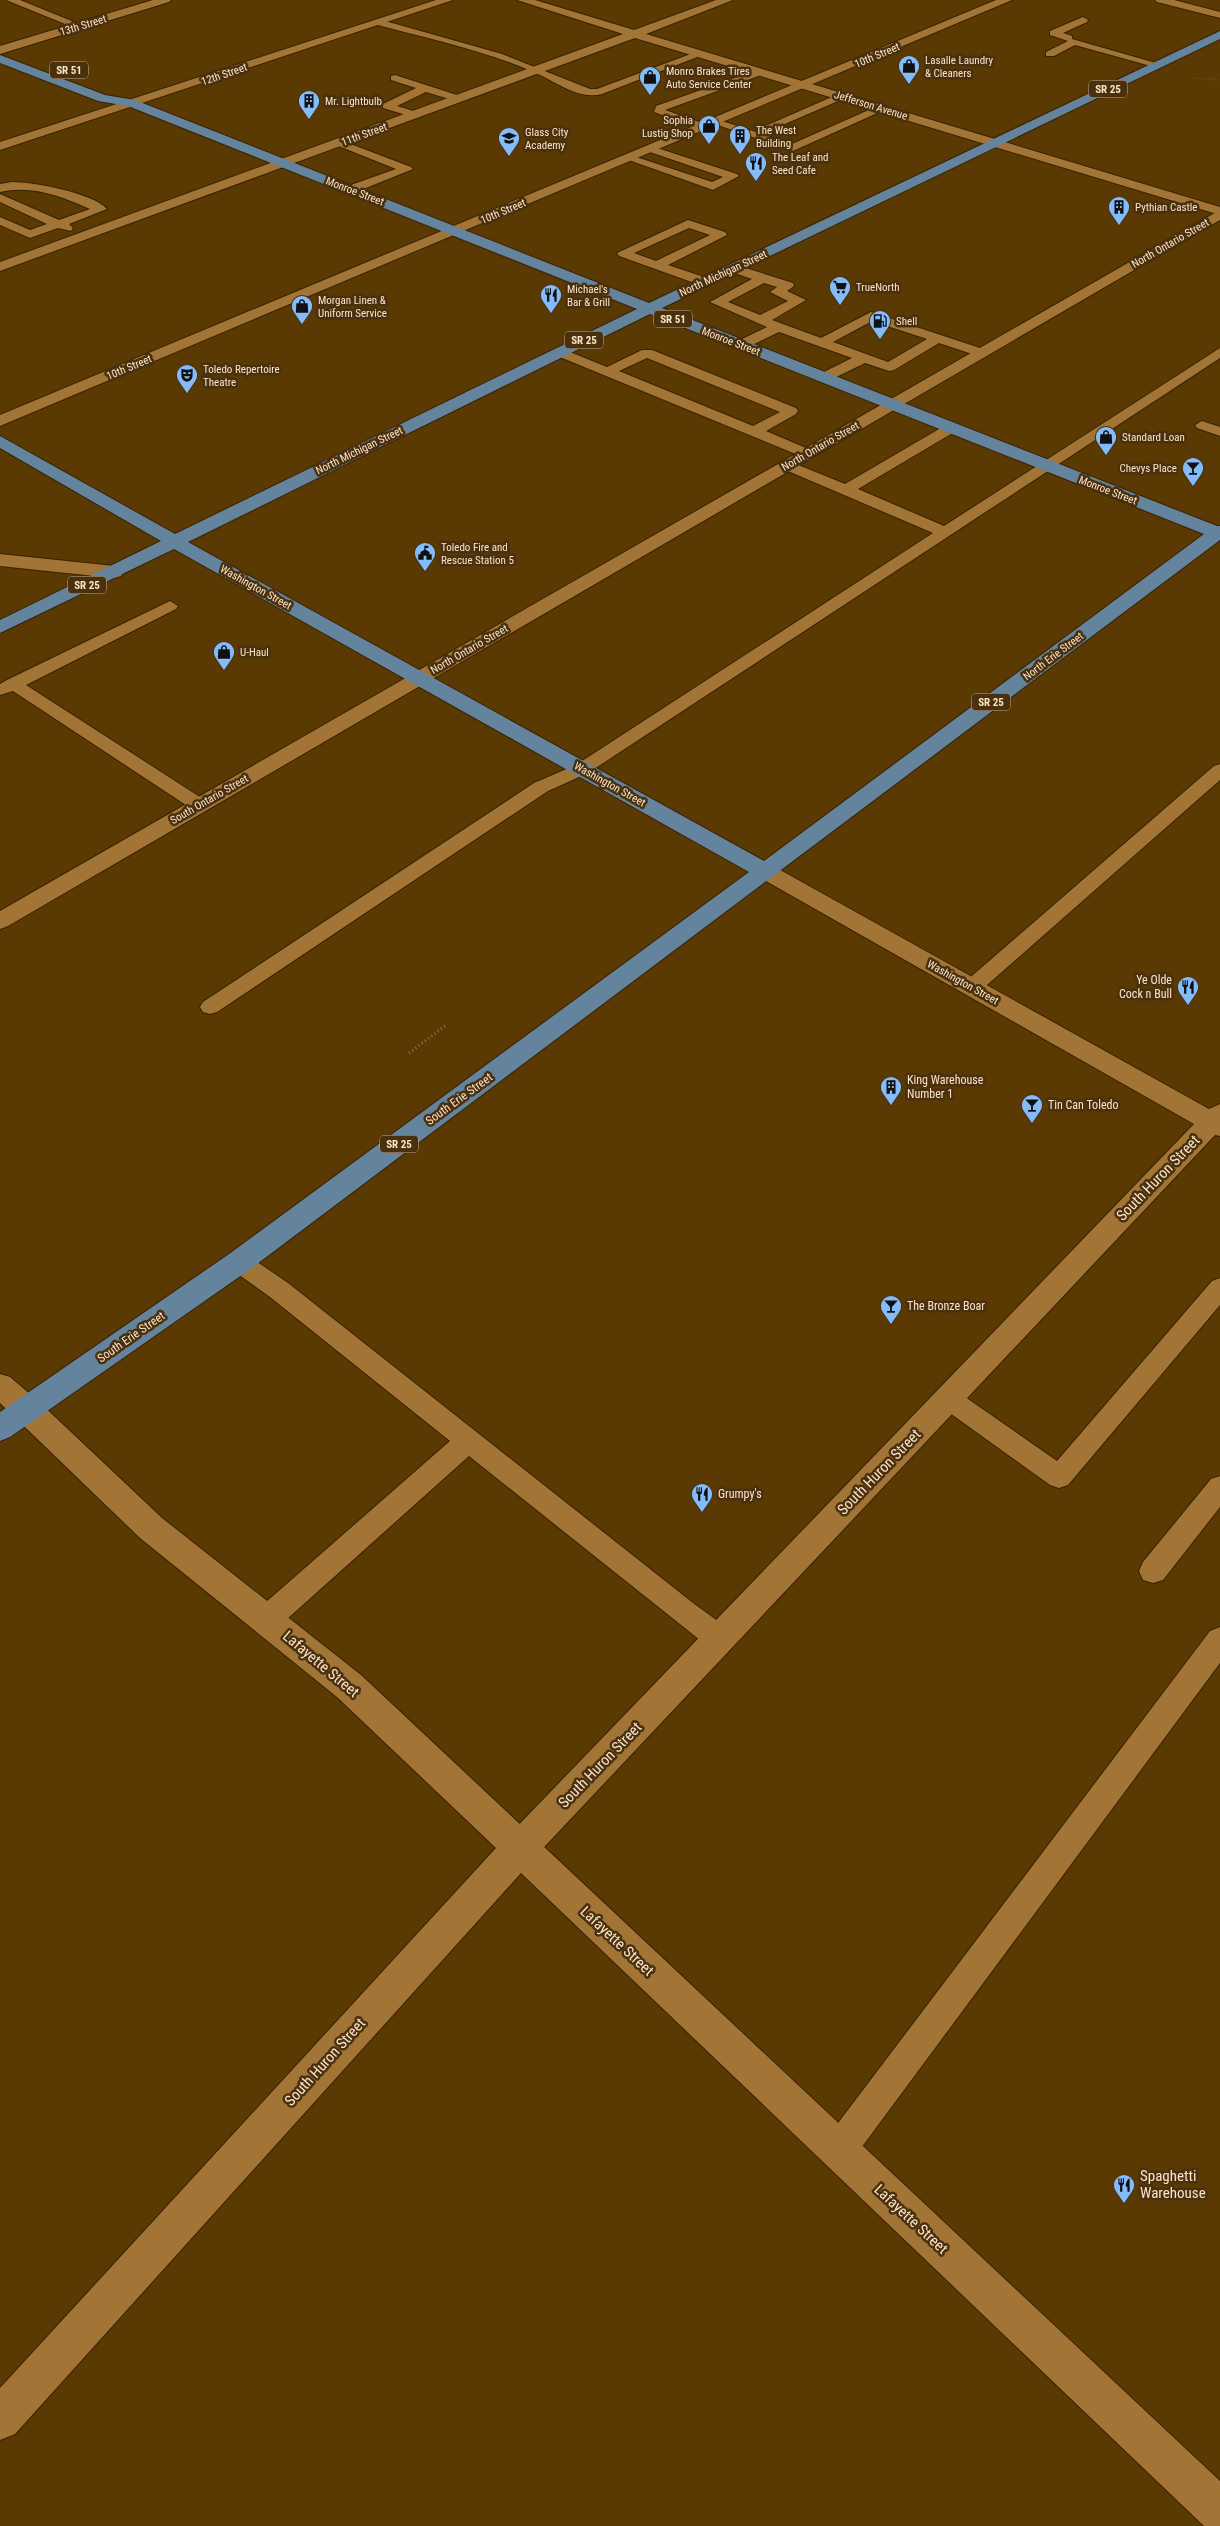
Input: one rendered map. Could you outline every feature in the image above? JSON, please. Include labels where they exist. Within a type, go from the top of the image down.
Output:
[{"type":"main road","name":"North Michigan Street","points":[[174,541],[648,309],[1220,35]]},
{"type":"main road","points":[[0,51],[24,53]]},
{"type":"main road","name":"Monroe Street","points":[[0,59],[102,98],[131,103],[457,230],[648,309],[1046,466],[1219,532]]},
{"type":"main road","name":"Monroe Street","points":[[113,88],[122,91],[131,103]]},
{"type":"main road","name":"Washington Street","points":[[0,441],[174,541],[765,871]]},
{"type":"main road","name":"North Erie Street","points":[[765,871],[1219,532]]},
{"type":"main road","name":"SR 25","points":[[0,627],[174,541]]},
{"type":"main road","name":"South Erie Street","points":[[28,1410],[239,1262],[765,871]]},
{"type":"main road","name":"SR 25","points":[[0,1428],[28,1410]]},
{"type":"street","name":"13th Street","points":[[0,51],[165,0]]},
{"type":"street","name":"12th Street","points":[[0,146],[131,103],[156,97],[447,0]]},
{"type":"street","name":"Jefferson Avenue","points":[[523,0],[1220,212]]},
{"type":"street","name":"11th Street","points":[[0,267],[727,0]]},
{"type":"street","name":"10th Street","points":[[0,421],[1006,0]]},
{"type":"street","points":[[1161,0],[1220,15]]},
{"type":"street","name":"North Ontario Street","points":[[419,678],[808,454],[1220,212]]},
{"type":"street","points":[[0,560],[114,572]]},
{"type":"street","name":"South Ontario Street","points":[[0,920],[419,678]]},
{"type":"street","name":"Washington Street","points":[[765,871],[1217,1121]]},
{"type":"street","name":"South Huron Street","points":[[0,2419],[520,1850],[948,1399],[1217,1121]]},
{"type":"street","name":"Lafayette Street","points":[[0,1386],[28,1410],[151,1528],[350,1686],[520,1850],[1220,2511]]},
{"type":"lane","points":[[11,0],[79,26]]},
{"type":"lane","points":[[1082,20],[1054,33],[1074,42],[1158,65]]},
{"type":"lane","points":[[378,22],[463,45],[538,70],[567,85],[590,93],[598,92],[700,54]]},
{"type":"lane","points":[[1050,54],[1074,42]]},
{"type":"lane","points":[[760,72],[660,108],[659,112],[793,148],[880,108]]},
{"type":"lane","points":[[395,78],[459,99]]},
{"type":"lane","points":[[416,115],[387,106],[426,88]]},
{"type":"lane","points":[[767,128],[841,96]]},
{"type":"lane","points":[[340,143],[407,169],[352,190]]},
{"type":"lane","points":[[629,158],[713,186],[733,176],[651,149]]},
{"type":"lane","points":[[654,166],[675,157]]},
{"type":"lane","points":[[0,188],[10,185],[60,191],[101,209],[30,234],[0,221]]},
{"type":"lane","points":[[0,198],[84,236]]},
{"type":"lane","points":[[657,265],[721,235],[688,224],[623,253],[705,282]]},
{"type":"lane","points":[[733,268],[788,286],[772,294],[799,300],[761,320]]},
{"type":"lane","points":[[763,278],[717,302],[778,327],[860,354],[888,367],[938,338]]},
{"type":"lane","points":[[739,311],[755,304]]},
{"type":"lane","points":[[822,343],[871,316],[897,328],[938,338],[981,353]]},
{"type":"lane","points":[[740,345],[778,327]]},
{"type":"lane","points":[[560,352],[808,454]]},
{"type":"lane","points":[[210,1008],[541,787],[582,769],[1220,352]]},
{"type":"lane","points":[[608,372],[647,353],[791,411],[754,432]]},
{"type":"lane","points":[[823,378],[860,354]]},
{"type":"lane","points":[[1202,425],[1220,432]]},
{"type":"lane","points":[[846,490],[951,428]]},
{"type":"lane","points":[[786,465],[945,532]]},
{"type":"lane","points":[[6,687],[170,606]]},
{"type":"lane","points":[[6,687],[199,806]]},
{"type":"lane","points":[[972,987],[1220,770]]},
{"type":"lane","points":[[239,1262],[279,1290],[720,1639]]},
{"type":"lane","points":[[948,1399],[1059,1477],[1220,1288]]},
{"type":"lane","points":[[267,1619],[468,1441]]},
{"type":"lane","points":[[1153,1571],[1220,1487]]},
{"type":"lane","points":[[838,2151],[1220,1640]]},
{"type":"path","points":[[1220,74],[1212,78],[1220,80]]},
{"type":"path","points":[[409,1053],[445,1026]]},
{"type":"place","name":"Lasalle Laundry & Cleaners","points":[[909,85]]},
{"type":"place","name":"Monro Brakes Tires Auto Service Center","points":[[650,96]]},
{"type":"place","name":"Mr. Lightbulb","points":[[309,120]]},
{"type":"place","name":"Sophia Lustig Shop","points":[[709,145]]},
{"type":"place","name":"The West Building","points":[[740,155]]},
{"type":"place","name":"Glass City Academy","points":[[509,157]]},
{"type":"place","name":"The Leaf and Seed Cafe","points":[[756,182]]},
{"type":"place","name":"Pythian Castle","points":[[1119,226]]},
{"type":"place","name":"TrueNorth","points":[[840,306]]},
{"type":"place","name":"Michael's Bar & Grill","points":[[551,314]]},
{"type":"place","name":"Morgan Linen & Uniform Service","points":[[302,325]]},
{"type":"place","name":"Shell","points":[[880,340]]},
{"type":"place","name":"Toledo Repertoire Theatre","points":[[187,394]]},
{"type":"place","name":"Standard Loan","points":[[1106,456]]},
{"type":"place","name":"Chevys Place","points":[[1193,487]]},
{"type":"place","name":"Toledo Fire and Rescue Station 5","points":[[425,572]]},
{"type":"place","name":"U-Haul","points":[[224,671]]},
{"type":"place","name":"Ye Olde Cock n Bull","points":[[1188,1006]]},
{"type":"place","name":"King Warehouse Number 1","points":[[891,1106]]},
{"type":"place","name":"Tin Can Toledo","points":[[1032,1124]]},
{"type":"place","name":"The Bronze Boar","points":[[891,1325]]},
{"type":"place","name":"Grumpy's","points":[[702,1513]]},
{"type":"place","name":"Spaghetti Warehouse","points":[[1124,2204]]}]
